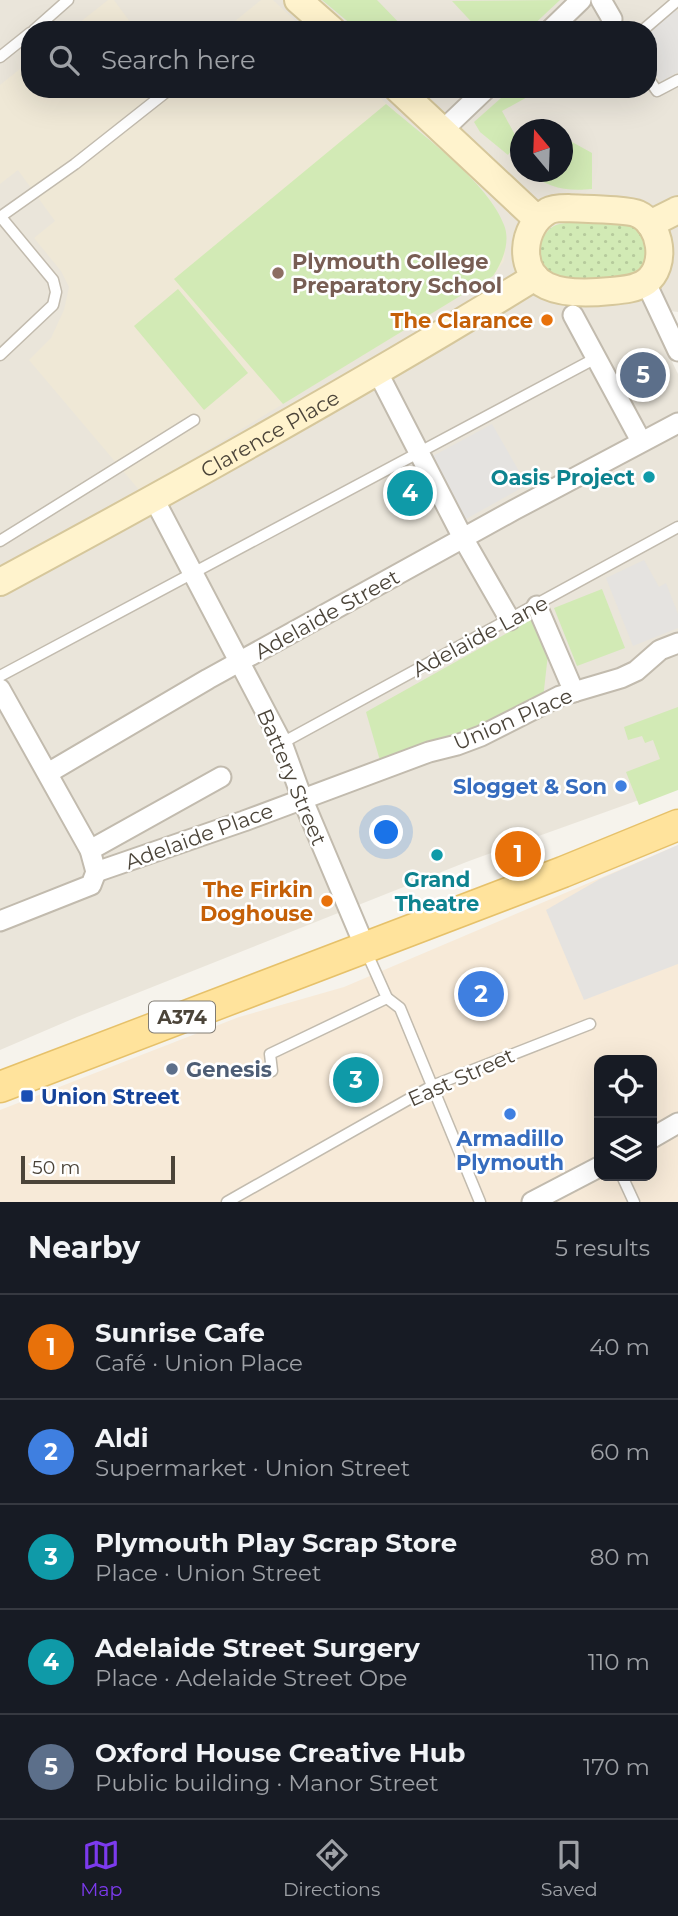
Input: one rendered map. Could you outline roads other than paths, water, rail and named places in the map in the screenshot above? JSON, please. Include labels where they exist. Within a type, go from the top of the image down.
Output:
[{"type":"main road","points":[[365,947],[678,825]]},
{"type":"main road","name":"A374","points":[[0,1087],[365,947]]},
{"type":"street","points":[[298,0],[322,21]]},
{"type":"street","points":[[559,21],[581,0]]},
{"type":"street","points":[[601,0],[613,21]]},
{"type":"street","points":[[408,98],[537,219]]},
{"type":"street","points":[[443,130],[477,98]]},
{"type":"street","points":[[550,209],[637,213],[650,224],[657,235],[659,263],[646,283],[629,290],[601,292],[547,286],[535,277],[528,262],[526,245],[537,219],[550,209]]},
{"type":"street","points":[[650,224],[678,210]]},
{"type":"street","name":"Clarence Place","points":[[0,582],[154,499],[535,277]]},
{"type":"street","points":[[646,283],[674,331],[678,351]]},
{"type":"street","points":[[573,315],[641,441]]},
{"type":"street","points":[[377,371],[510,620]]},
{"type":"street","name":"Adelaide Street","points":[[48,772],[208,679],[678,423]]},
{"type":"street","name":"Battery Street","points":[[154,499],[282,743],[302,798],[365,947]]},
{"type":"street","points":[[537,606],[573,692]]},
{"type":"street","name":"Union Place","points":[[302,798],[481,736],[560,696],[636,671],[660,650],[678,643]]},
{"type":"street","name":"Adelaide Place","points":[[0,689],[90,850],[96,872],[90,885],[0,921]]},
{"type":"street","points":[[90,850],[221,777]]},
{"type":"street","name":"Adelaide Place","points":[[96,872],[302,798]]},
{"type":"street","points":[[657,1135],[678,1124]]},
{"type":"street","points":[[532,1202],[594,1170]]},
{"type":"lane","points":[[44,21],[68,0]]},
{"type":"lane","points":[[654,21],[678,0]]},
{"type":"lane","points":[[0,57],[21,40]]},
{"type":"lane","points":[[657,92],[678,80]]},
{"type":"lane","points":[[0,354],[53,305],[57,292],[52,280],[0,216],[75,164],[159,98]]},
{"type":"lane","points":[[0,676],[596,358]]},
{"type":"lane","points":[[0,541],[194,420]]},
{"type":"lane","name":"Adelaide Lane","points":[[282,743],[678,527]]},
{"type":"lane","points":[[365,947],[387,998],[400,1008],[480,1202]]},
{"type":"lane","points":[[272,1071],[270,1054],[387,998]]},
{"type":"lane","name":"East Street","points":[[227,1202],[432,1086],[590,1024]]},
{"type":"lane","points":[[624,1181],[634,1202]]},
{"type":"place","name":"Plymouth College Preparatory School","points":[[278,273]]},
{"type":"place","name":"The Clarance","points":[[547,320]]},
{"type":"place","name":"Oxford House Creative Hub","points":[[643,375]]},
{"type":"place","name":"Oasis Project","points":[[649,477]]},
{"type":"place","name":"Adelaide Street Surgery","points":[[410,493]]},
{"type":"place","name":"Slogget & Son","points":[[621,786]]},
{"type":"place","name":"Sunrise Cafe","points":[[518,854]]},
{"type":"place","name":"Grand Theatre","points":[[437,855]]},
{"type":"place","name":"The Firkin Doghouse","points":[[327,901]]},
{"type":"place","name":"Aldi","points":[[481,994]]},
{"type":"place","name":"Genesis","points":[[172,1069]]},
{"type":"place","name":"Plymouth Play Scrap Store","points":[[356,1080]]},
{"type":"place","name":"Union Street","points":[[27,1096]]},
{"type":"place","name":"Armadillo Plymouth","points":[[510,1114]]}]
